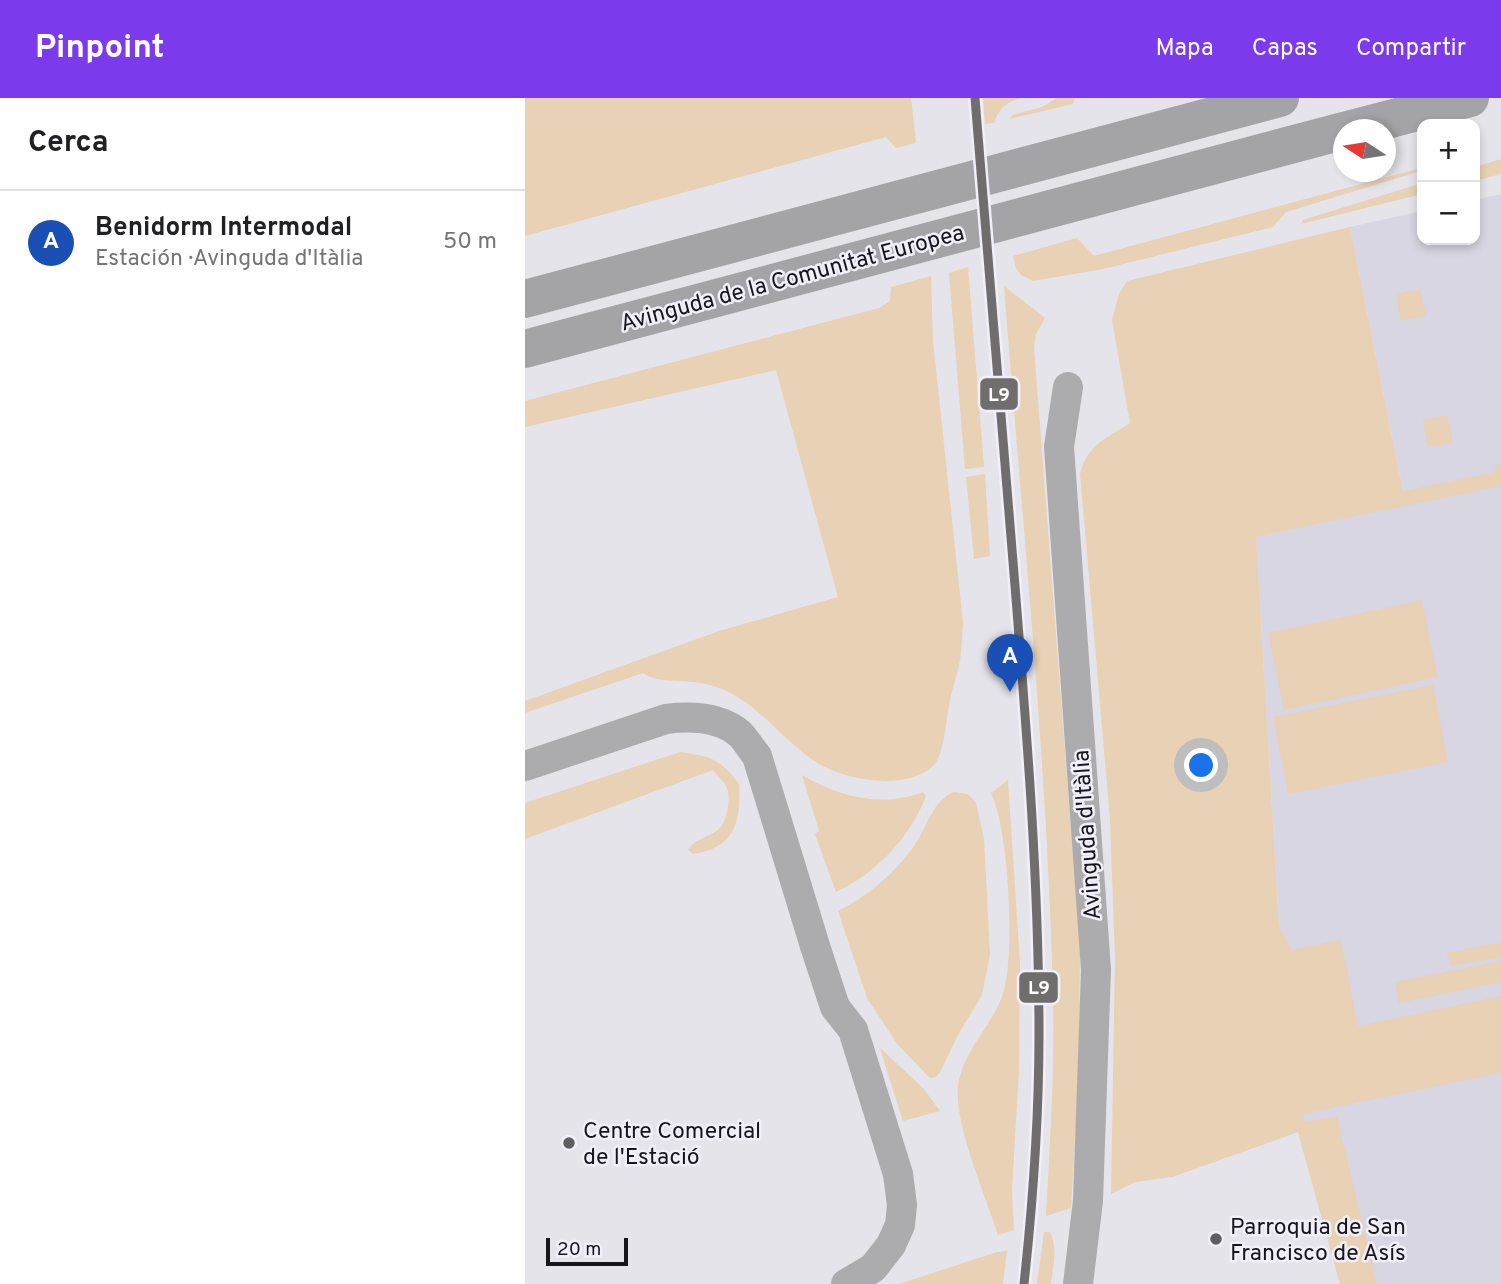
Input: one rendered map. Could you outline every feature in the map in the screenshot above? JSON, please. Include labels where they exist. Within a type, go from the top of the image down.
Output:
[{"type":"main road","name":"Avinguda de la Comunitat Europea","points":[[525,299],[1280,98]]},
{"type":"main road","name":"Avinguda de la Comunitat Europea","points":[[1389,119],[1470,98]]},
{"type":"main road","name":"Avinguda de la Comunitat Europea","points":[[525,349],[1333,133]]},
{"type":"street","name":"Avinguda d'Itàlia","points":[[1068,387],[1059,447],[1096,970],[1088,1201],[1078,1284]]},
{"type":"street","points":[[525,766],[666,719],[686,717],[725,725],[740,734],[757,756],[835,1007],[853,1030],[898,1174],[902,1205],[900,1225],[891,1245],[873,1268],[846,1284]]},
{"type":"shaded area","points":[[525,98],[911,98],[916,143],[896,148],[886,137],[525,236]]},
{"type":"shaded area","points":[[983,98],[1022,98],[1004,106],[994,123],[985,124]]},
{"type":"shaded area","points":[[1057,98],[1075,98],[1073,104],[1010,119],[1012,115],[1042,107]]},
{"type":"shaded area","points":[[1501,159],[1501,174],[1480,180],[1480,165]]},
{"type":"shaded area","points":[[1417,169],[1417,172],[1396,179],[1396,175]]},
{"type":"shaded area","points":[[1369,182],[1385,182],[1286,212],[1273,227],[1103,269],[1033,281],[1021,275],[1013,256],[1077,238],[1094,256]]},
{"type":"shaded area","points":[[1417,185],[1417,195],[1301,224],[1303,220]]},
{"type":"shaded area","points":[[1501,194],[1501,1284],[1340,1284],[1298,1132],[1172,1177],[1279,926],[1256,537],[1406,505],[1350,227],[1417,212],[1417,245],[1480,245],[1480,199]]},
{"type":"shaded area","points":[[1350,227],[1403,491],[1496,472],[1495,465],[1501,464],[1501,486],[1256,537],[1279,926],[1291,950],[1341,940],[1358,1026],[1501,996],[1501,1073],[1302,1114],[1305,1122],[1337,1116],[1377,1284],[1340,1284],[1298,1132],[1172,1177],[1135,1182],[1111,1194],[1115,960],[1110,819],[1080,474],[1093,448],[1130,423],[1112,320],[1119,294],[1127,281]]},
{"type":"shaded area","points":[[968,267],[984,467],[965,469],[949,273]]},
{"type":"shaded area","points":[[931,276],[933,341],[963,623],[960,660],[942,746],[932,767],[907,779],[892,781],[861,779],[833,771],[810,758],[750,705],[728,692],[706,684],[661,680],[643,673],[525,713],[525,701],[719,631],[838,597],[776,370],[525,427],[525,401],[879,308],[890,301],[891,287]]},
{"type":"shaded area","points":[[1004,286],[1045,318],[1036,334],[1034,348],[1080,948],[1079,1073],[1071,1208],[1046,1216],[1053,1050],[1050,906],[1040,728]]},
{"type":"shaded area","points":[[1420,289],[1426,316],[1401,321],[1396,294]]},
{"type":"shaded area","points":[[1447,415],[1453,443],[1428,447],[1423,420]]},
{"type":"shaded area","points":[[985,474],[990,556],[974,559],[966,477]]},
{"type":"shaded area","points":[[1422,600],[1438,677],[1284,710],[1268,633]]},
{"type":"shaded area","points":[[1433,685],[1448,762],[1288,794],[1273,717]]},
{"type":"shaded area","points":[[680,752],[714,760],[739,784],[739,810],[733,831],[718,846],[693,854],[688,850],[695,842],[721,827],[725,819],[728,792],[725,783],[713,770],[525,839],[525,803]]},
{"type":"shaded area","points":[[802,775],[830,789],[861,798],[892,799],[923,792],[926,796],[911,826],[890,853],[865,875],[836,892],[815,834],[819,831]]},
{"type":"shaded area","points":[[1008,780],[1020,963],[1019,1070],[1012,1190],[1014,1230],[998,1235],[966,1140],[958,1102],[958,1087],[970,1052],[997,1009],[1006,979],[1009,955],[1009,895],[1002,835],[991,793]]},
{"type":"shaded area","points":[[954,792],[968,794],[976,803],[984,839],[990,955],[982,995],[940,1072],[936,1077],[930,1078],[898,1045],[867,998],[838,911],[871,891],[891,873],[916,843],[936,807]]},
{"type":"shaded area","points":[[1501,942],[1501,957],[1450,966],[1447,953]]},
{"type":"shaded area","points":[[1501,961],[1501,982],[1399,1003],[1395,982]]},
{"type":"shaded area","points":[[880,1048],[923,1088],[940,1111],[903,1121]]},
{"type":"shaded area","points":[[1044,1232],[1050,1232],[1052,1238],[1053,1271],[1051,1284],[1037,1284]]},
{"type":"shaded area","points":[[1007,1251],[1003,1284],[899,1284],[997,1252]]},
{"type":"transit line","name":"L9","points":[[975,98],[1024,698],[1037,922],[1038,1096],[1024,1284]]},
{"type":"place","name":"Benidorm Intermodal","points":[[1010,692]]},
{"type":"place","name":"Centre Comercial de l'Estació","points":[[569,1143]]},
{"type":"place","name":"Parroquia de San Francisco de Asís","points":[[1216,1239]]}]
